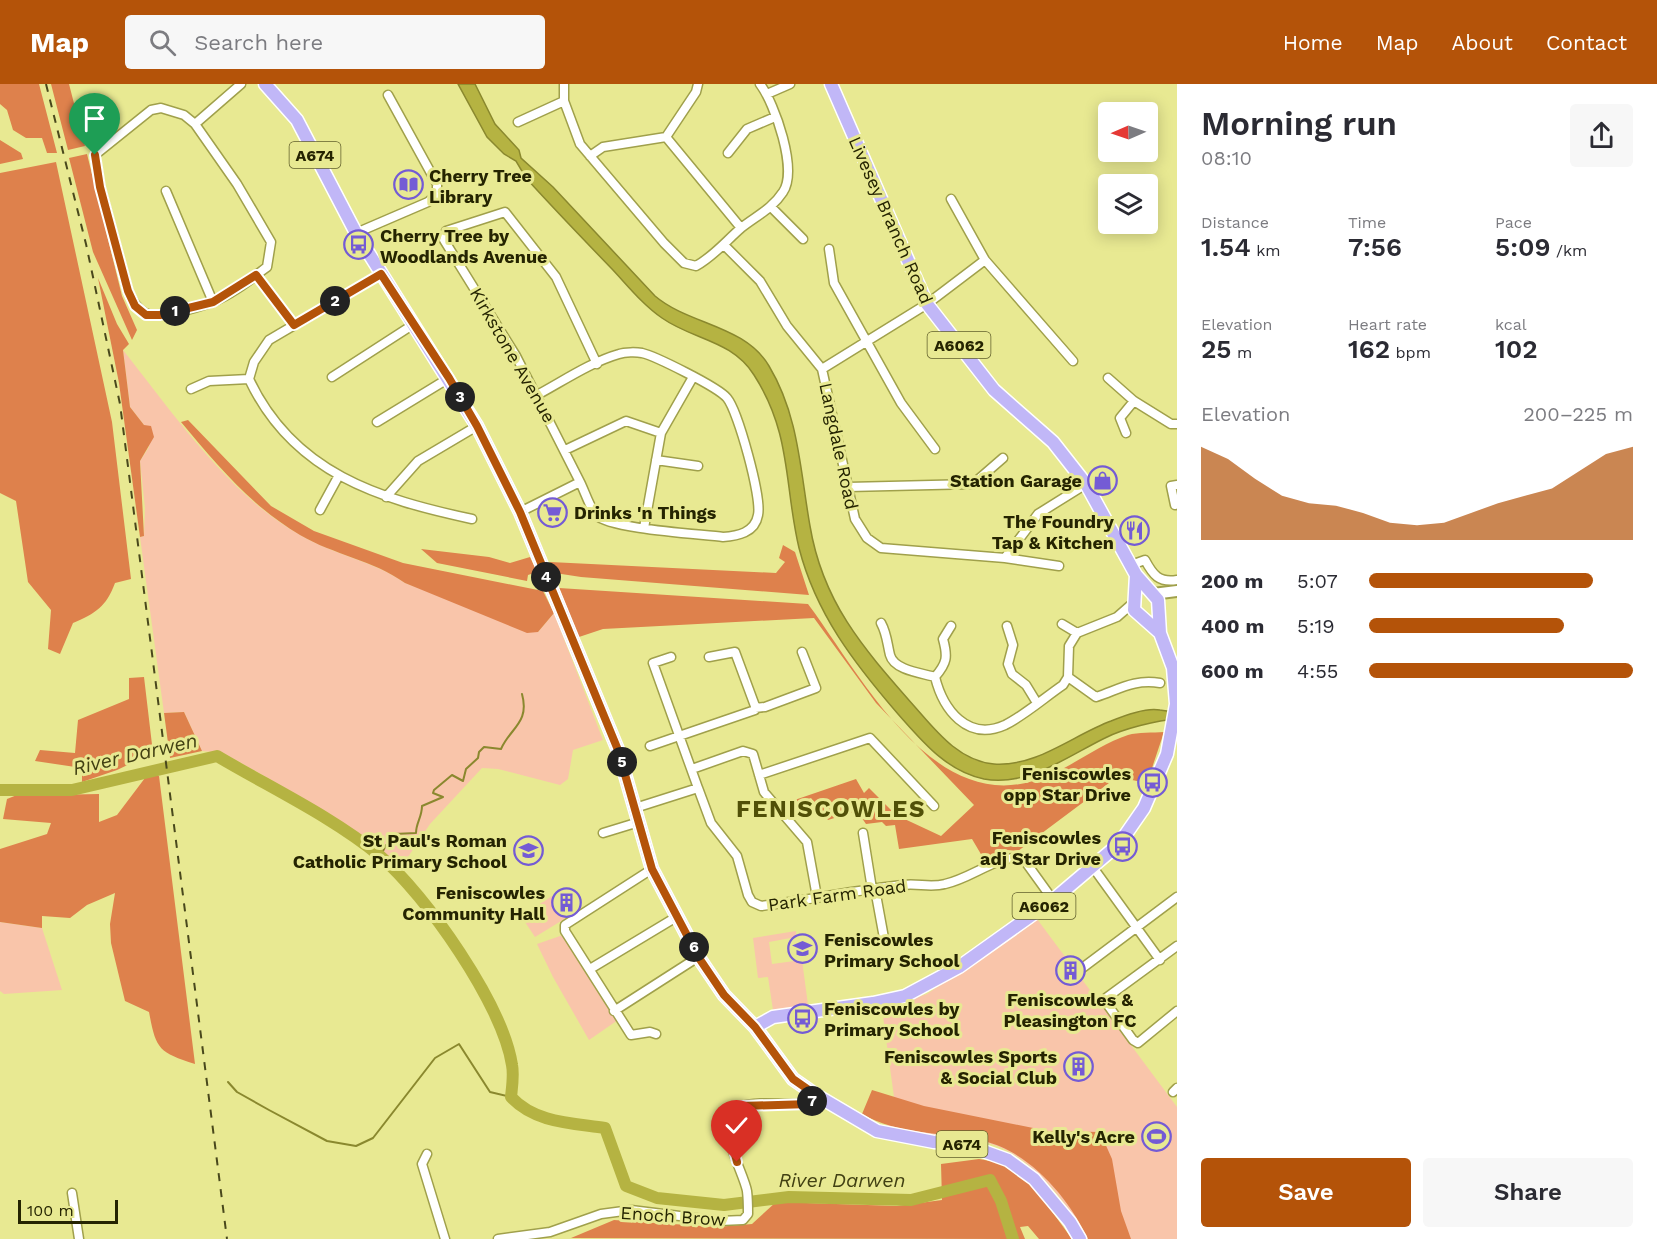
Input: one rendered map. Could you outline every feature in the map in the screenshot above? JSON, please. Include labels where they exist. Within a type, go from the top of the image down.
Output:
[{"type":"main road","name":"A674","points":[[265,84],[297,120],[356,233],[477,426],[520,512],[618,750],[652,869],[699,958],[724,995],[755,1027],[793,1079],[816,1095],[877,1131],[934,1142],[964,1144],[1008,1160],[1034,1179],[1070,1222],[1080,1239]]},
{"type":"main road","name":"Livesey Branch Road","points":[[755,1027],[773,1017],[873,1003],[905,996],[958,967],[1053,900],[1119,844],[1144,808],[1164,763],[1176,704],[1175,668],[1160,633],[1158,600],[1134,570],[1086,484],[1053,442],[994,390],[927,304],[831,84]]},
{"type":"main road","name":"Livesey Branch Road","points":[[1134,570],[1134,610],[1160,633]]},
{"type":"main road","points":[[1133,601],[1141,593],[1151,593]]},
{"type":"main road","points":[[1141,616],[1153,615],[1158,609]]},
{"type":"street","points":[[195,124],[241,84]]},
{"type":"street","points":[[564,84],[564,101],[580,144],[684,263],[696,266],[724,245],[741,228],[771,207],[784,191],[789,167],[767,94],[760,84]]},
{"type":"street","points":[[590,156],[603,147],[666,137],[696,92],[698,84]]},
{"type":"street","points":[[767,94],[790,84]]},
{"type":"street","points":[[356,233],[428,202],[437,194],[437,183],[388,95]]},
{"type":"street","points":[[518,122],[564,101]]},
{"type":"street","points":[[162,108],[175,111],[195,124],[237,183],[271,243],[267,267],[213,302],[160,315],[146,315],[135,306],[128,291],[100,187],[95,155],[150,110],[162,108]]},
{"type":"street","points":[[728,153],[747,129],[775,117]]},
{"type":"street","points":[[666,137],[741,228]]},
{"type":"street","points":[[166,191],[213,302]]},
{"type":"street","points":[[951,199],[985,260],[1073,361]]},
{"type":"street","points":[[771,207],[803,239]]},
{"type":"street","name":"Kirkstone Avenue","points":[[537,394],[620,353],[643,353],[693,377],[726,397],[736,413],[758,499],[758,517],[750,531],[738,536],[723,537],[605,521],[596,514],[537,394],[444,240],[446,231],[505,212],[556,277],[597,364]]},
{"type":"street","points":[[724,245],[760,281],[787,326],[822,369]]},
{"type":"street","points":[[829,249],[834,283],[901,403],[935,449]]},
{"type":"street","name":"Langdale Road","points":[[985,260],[927,304],[822,369],[855,519],[867,538],[881,548],[1005,558],[1059,566]]},
{"type":"street","points":[[381,274],[270,340],[254,362],[249,379],[268,414],[288,436],[338,477],[386,497],[472,519]]},
{"type":"street","points":[[256,275],[294,325]]},
{"type":"street","points":[[332,377],[414,324]]},
{"type":"street","points":[[644,528],[661,433],[693,377]]},
{"type":"street","points":[[377,422],[449,378]]},
{"type":"street","points":[[1108,378],[1134,401],[1171,424],[1177,424]]},
{"type":"street","points":[[191,389],[209,381],[249,379]]},
{"type":"street","points":[[1126,433],[1120,418],[1134,401]]},
{"type":"street","points":[[565,450],[626,421],[661,433]]},
{"type":"street","points":[[386,497],[418,461],[477,426]]},
{"type":"street","points":[[848,488],[973,484],[1003,458]]},
{"type":"street","points":[[656,460],[698,466]]},
{"type":"street","points":[[320,510],[338,477]]},
{"type":"street","points":[[520,512],[580,482]]},
{"type":"street","points":[[1005,558],[1038,514],[1086,484]]},
{"type":"street","points":[[1175,505],[1170,490],[1171,486],[1177,485]]},
{"type":"street","points":[[1134,570],[1145,560],[1153,574],[1166,582],[1177,580]]},
{"type":"street","points":[[1151,593],[1176,591]]},
{"type":"street","points":[[1158,609],[1176,591]]},
{"type":"street","points":[[935,677],[947,710],[964,724],[986,729],[1004,725],[1063,685],[1068,677],[1069,646],[1077,633],[1118,616],[1133,601]]},
{"type":"street","points":[[1118,616],[1141,616]]},
{"type":"street","points":[[881,622],[887,634],[890,657],[896,665],[935,677]]},
{"type":"street","points":[[1062,624],[1077,633]]},
{"type":"street","points":[[935,677],[946,664],[947,654],[943,639],[951,626]]},
{"type":"street","points":[[1007,626],[1013,645],[1008,664],[1011,674],[1026,685],[1036,703]]},
{"type":"street","points":[[709,657],[735,652],[755,708]]},
{"type":"street","points":[[650,746],[816,688],[802,652]]},
{"type":"street","name":"Park Farm Road","points":[[671,657],[653,663],[711,823],[737,856],[752,902],[761,906],[904,884],[931,887],[963,879],[1007,857],[1022,857],[1053,900]]},
{"type":"street","points":[[1068,677],[1096,697],[1126,683],[1144,681],[1160,683]]},
{"type":"street","points":[[759,776],[870,738],[934,806]]},
{"type":"street","points":[[692,769],[743,751],[753,754],[764,792],[807,842],[818,897]]},
{"type":"street","points":[[635,808],[698,788]]},
{"type":"street","points":[[603,833],[639,822]]},
{"type":"street","points":[[863,834],[884,938]]},
{"type":"street","points":[[1092,866],[1160,960]]},
{"type":"street","points":[[652,869],[565,925],[565,931],[631,1035],[650,1032],[656,1034]]},
{"type":"street","points":[[1081,969],[1177,897]]},
{"type":"street","points":[[590,969],[678,916]]},
{"type":"street","points":[[1177,946],[1106,998],[1107,1004],[1133,1040],[1138,1043],[1177,1011]]},
{"type":"street","points":[[615,1011],[692,961]]},
{"type":"street","name":"Enoch Brow","points":[[498,1239],[550,1232],[595,1215],[631,1210],[720,1221],[746,1217],[747,1190],[729,1135],[728,1122],[732,1112],[742,1106],[810,1104],[816,1095]]},
{"type":"street","points":[[427,1154],[422,1164],[445,1239]]},
{"type":"street","points":[[72,1193],[79,1239]]},
{"type":"shaded area","points":[[0,84],[39,84],[57,153],[47,153],[42,138],[26,138],[13,130],[7,110],[0,104]]},
{"type":"shaded area","points":[[51,84],[69,84],[85,146],[68,150]]},
{"type":"shaded area","points":[[458,84],[475,84],[495,124],[519,150],[521,158],[553,187],[655,296],[669,306],[731,333],[759,352],[769,366],[787,404],[801,464],[816,554],[836,603],[879,666],[931,726],[949,743],[981,762],[1010,764],[1040,755],[1097,727],[1135,713],[1154,709],[1177,712],[1177,719],[1121,731],[1047,768],[1016,778],[984,779],[970,775],[936,754],[866,676],[838,637],[815,595],[799,548],[781,439],[775,418],[754,375],[735,354],[674,325],[642,301],[526,178],[516,161],[504,154],[487,137]]},
{"type":"shaded area","points":[[0,140],[21,153],[23,159],[0,164]]},
{"type":"shaded area","points":[[87,154],[122,296],[137,330],[132,340],[93,252],[69,158]]},
{"type":"shaded area","points":[[56,162],[112,422],[131,579],[115,583],[104,604],[88,616],[73,623],[60,654],[48,649],[51,610],[28,582],[16,501],[0,493],[0,173]]},
{"type":"shaded area","points":[[98,278],[117,324],[129,344],[123,350],[130,407],[144,425],[151,426],[154,437],[140,461],[144,536],[140,537],[119,383]]},
{"type":"shaded area","points":[[123,350],[204,452],[227,476],[275,519],[302,536],[380,569],[405,583],[538,632],[554,613],[603,740],[573,750],[568,779],[560,785],[498,769],[482,768],[430,824],[400,869],[338,821],[266,777],[223,753],[202,751],[184,712],[164,713],[140,537],[144,536],[145,508],[140,461],[149,447],[144,425],[130,407]]},
{"type":"shaded area","points":[[188,420],[271,506],[314,531],[403,563],[543,591],[554,613],[538,632],[527,633],[405,583],[367,563],[313,542],[282,524],[250,498],[181,422]]},
{"type":"shaded area","points":[[783,545],[795,552],[809,595],[581,577],[555,573],[550,562],[776,573],[785,562],[779,558]]},
{"type":"shaded area","points":[[421,549],[489,557],[510,563],[530,557],[537,572],[528,575],[527,581],[437,563]]},
{"type":"shaded area","points":[[559,588],[808,604],[874,698],[897,725],[876,703],[814,618],[603,629],[579,637]]},
{"type":"shaded area","points":[[144,677],[153,753],[117,770],[82,782],[82,768],[35,761],[40,750],[75,753],[78,720],[129,699],[129,678]]},
{"type":"shaded area","points":[[184,712],[202,751],[170,758],[164,713]]},
{"type":"shaded area","points":[[1164,732],[1147,783],[1117,777],[1018,851],[1008,850],[985,861],[972,839],[899,849],[895,825],[886,826],[882,822],[866,824],[857,811],[828,820],[811,798],[783,809],[780,805],[856,779],[864,793],[869,788],[896,815],[941,836],[974,805],[906,735],[930,757],[962,776],[996,785],[1033,781],[1045,777],[1128,735]]},
{"type":"shaded area","points":[[148,774],[159,776],[195,1064],[166,1052],[157,1042],[149,1012],[125,1001],[111,943],[110,924],[115,893],[87,905],[70,918],[42,916],[42,928],[0,922],[0,849],[47,834],[51,823],[3,819],[7,799],[27,791],[50,795],[99,794],[99,822],[117,815]]},
{"type":"shaded area","points":[[552,896],[566,918],[535,937],[521,916]]},
{"type":"shaded area","points":[[1037,919],[1177,1107],[1177,1239],[1087,1239],[1070,1211],[1047,1182],[1020,1158],[983,1142],[927,1136],[887,1127],[894,1097],[882,1009],[927,994]]},
{"type":"shaded area","points":[[0,922],[42,928],[62,990],[4,994],[0,991]]},
{"type":"shaded area","points":[[796,931],[796,937],[769,942],[772,964],[802,960],[808,1005],[773,1010],[768,977],[758,978],[753,938]]},
{"type":"shaded area","points":[[563,935],[618,1020],[589,1040],[537,944]]},
{"type":"shaded area","points":[[872,1090],[924,1106],[1048,1131],[1100,1132],[1112,1159],[1121,1211],[1131,1239],[1088,1239],[1070,1208],[1046,1178],[1000,1146],[968,1138],[890,1126],[862,1114]]},
{"type":"shaded area","points":[[979,1159],[1007,1164],[1032,1184],[1072,1239],[1039,1239],[1028,1226],[1020,1227],[1025,1239],[571,1238],[614,1220],[717,1227],[752,1224],[776,1202],[897,1206],[942,1200],[941,1164]]},
{"type":"waterway","points":[[380,857],[386,845],[393,843],[394,834],[416,833],[422,806],[443,797],[433,793],[434,790],[452,775],[463,781],[466,769],[478,758],[479,752],[484,747],[501,749],[521,719],[524,704],[522,694]]},
{"type":"waterway","name":"River Darwen","points":[[0,790],[72,790],[217,756],[341,828],[380,856],[399,874],[440,923],[494,1013],[506,1040],[512,1065],[511,1097],[521,1106],[543,1117],[605,1128],[626,1186],[657,1198],[724,1205],[789,1197],[911,1200],[990,1180],[1001,1201],[1013,1239]]},
{"type":"waterway","points":[[228,1082],[237,1092],[327,1141],[356,1146],[373,1138],[435,1058],[459,1044],[490,1092],[511,1097]]},
{"type":"railway","points":[[46,84],[86,244],[120,404],[227,1239]]},
{"type":"place","name":"Cherry Tree Library","points":[[408,185]]},
{"type":"place","name":"Cherry Tree by Woodlands Avenue","points":[[359,245]]},
{"type":"place","name":"Station Garage","points":[[1103,480]]},
{"type":"place","name":"Drinks 'n Things","points":[[553,512]]},
{"type":"place","name":"The Foundry Tap & Kitchen","points":[[1135,531]]},
{"type":"place","name":"Feniscowles opp Star Drive","points":[[1152,783]]},
{"type":"place","name":"Feniscowles adj Star Drive","points":[[1122,847]]},
{"type":"place","name":"St Paul's Roman Catholic Primary School","points":[[528,850]]},
{"type":"place","name":"Feniscowles Community Hall","points":[[566,902]]},
{"type":"place","name":"Feniscowles Primary School","points":[[803,949]]},
{"type":"place","name":"Feniscowles & Pleasington FC","points":[[1070,970]]},
{"type":"place","name":"Feniscowles by Primary School","points":[[803,1018]]},
{"type":"place","name":"Feniscowles Sports & Social Club","points":[[1078,1066]]},
{"type":"place","name":"Kelly's Acre","points":[[1156,1136]]},
{"type":"district","name":"FENISCOWLES","points":[[831,809]]},
{"type":"route","points":[[95,155],[100,187],[128,291],[135,306],[146,315],[160,315],[213,302],[256,275],[294,325],[381,274],[449,378],[477,426],[520,512],[618,750],[652,869],[699,958],[724,995],[755,1027],[793,1079],[816,1095],[810,1104],[751,1105],[734,1110],[728,1122],[728,1128],[737,1162]]}]
